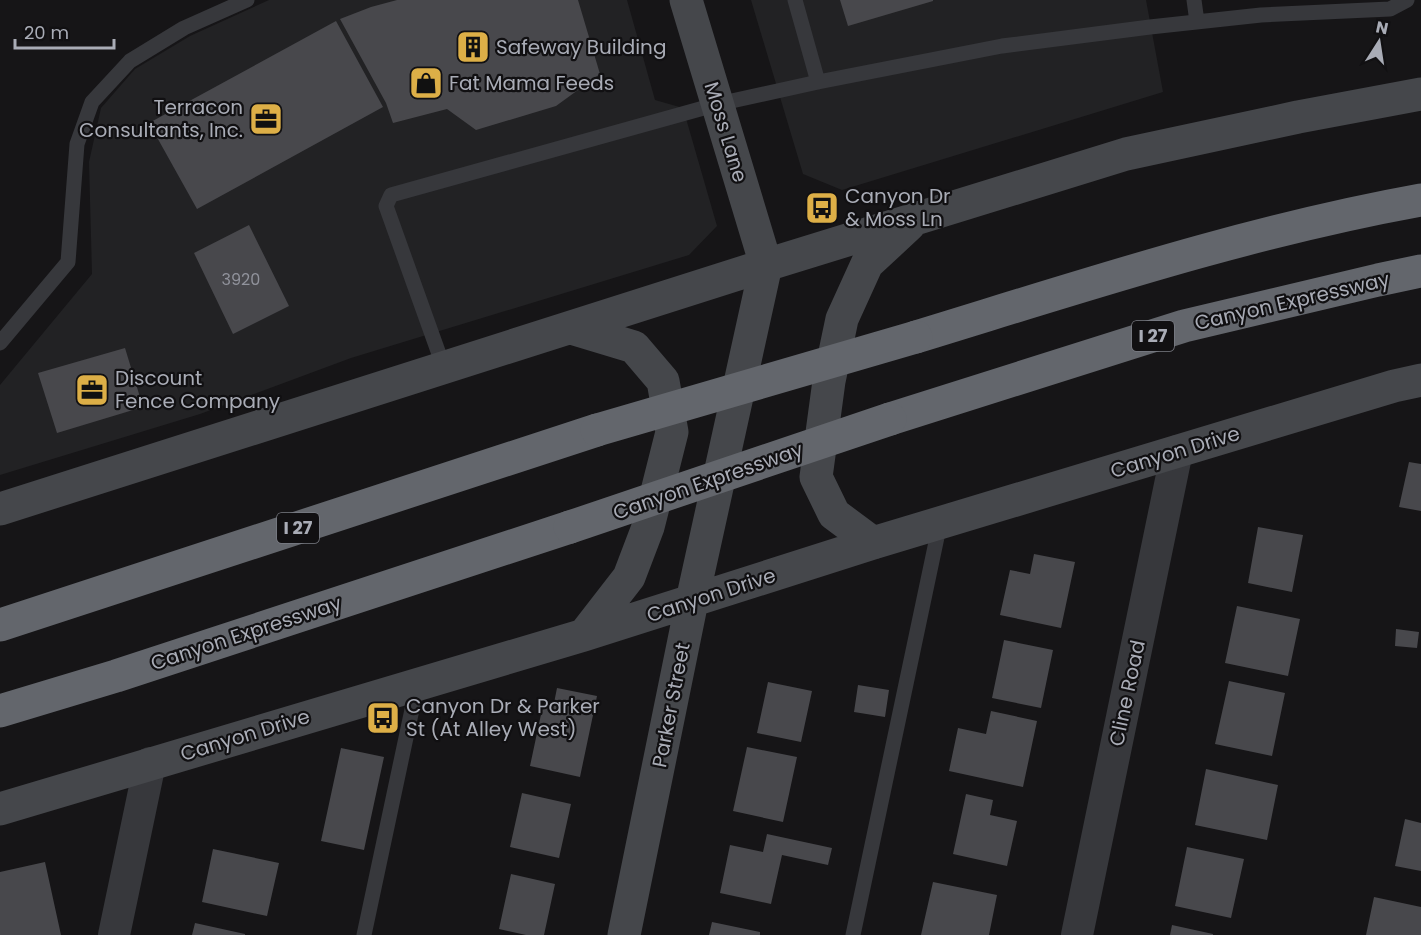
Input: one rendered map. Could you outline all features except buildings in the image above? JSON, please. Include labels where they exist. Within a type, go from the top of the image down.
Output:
[{"type":"highway","name":"I 27","points":[[8,621],[597,430],[916,337],[1178,256],[1356,212],[1421,200]]},
{"type":"highway","name":"Canyon Expressway","points":[[0,711],[116,676],[890,419],[1184,326],[1421,271]]},
{"type":"main road","name":"Moss Lane","points":[[686,0],[766,265]]},
{"type":"main road","points":[[0,509],[766,265],[1126,154],[1298,117],[1421,94]]},
{"type":"main road","points":[[873,543],[834,514],[816,477],[829,381],[842,319],[867,264],[915,219]]},
{"type":"main road","name":"Parker Street","points":[[624,935],[692,601],[766,265]]},
{"type":"main road","points":[[571,328],[634,347],[663,381],[672,432],[648,527],[629,577],[584,635]]},
{"type":"main road","name":"Canyon Drive","points":[[0,809],[584,635],[873,543],[1177,451],[1421,380]]},
{"type":"street","name":"Cline Road","points":[[1077,935],[1177,451]]},
{"type":"street","points":[[114,935],[150,763]]},
{"type":"lane","points":[[0,343],[68,262],[76,144],[92,102],[130,61],[184,28],[247,0]]},
{"type":"lane","points":[[795,0],[818,82]]},
{"type":"lane","points":[[1194,0],[1197,22]]},
{"type":"lane","points":[[444,368],[386,206],[391,195],[718,104],[1002,46],[1262,15],[1390,9],[1407,0]]},
{"type":"lane","points":[[853,935],[940,523]]},
{"type":"lane","points":[[364,935],[417,684]]},
{"type":"shaded area","points":[[269,0],[627,0],[655,100],[683,108],[717,226],[689,255],[351,358],[200,414],[0,475],[0,385],[92,274],[89,162],[101,108],[135,69],[190,36]]},
{"type":"shaded area","points":[[751,0],[1146,0],[1163,92],[842,190],[803,174]]},
{"type":"place","name":"Safeway Building","points":[[473,47]]},
{"type":"place","name":"Fat Mama Feeds","points":[[426,83]]},
{"type":"place","name":"Terracon Consultants, Inc.","points":[[266,119]]},
{"type":"place","name":"Canyon Dr & Moss Ln","points":[[822,208]]},
{"type":"place","name":"Discount Fence Company","points":[[92,390]]},
{"type":"place","name":"Canyon Dr & Parker St (At Alley West)","points":[[383,718]]}]
